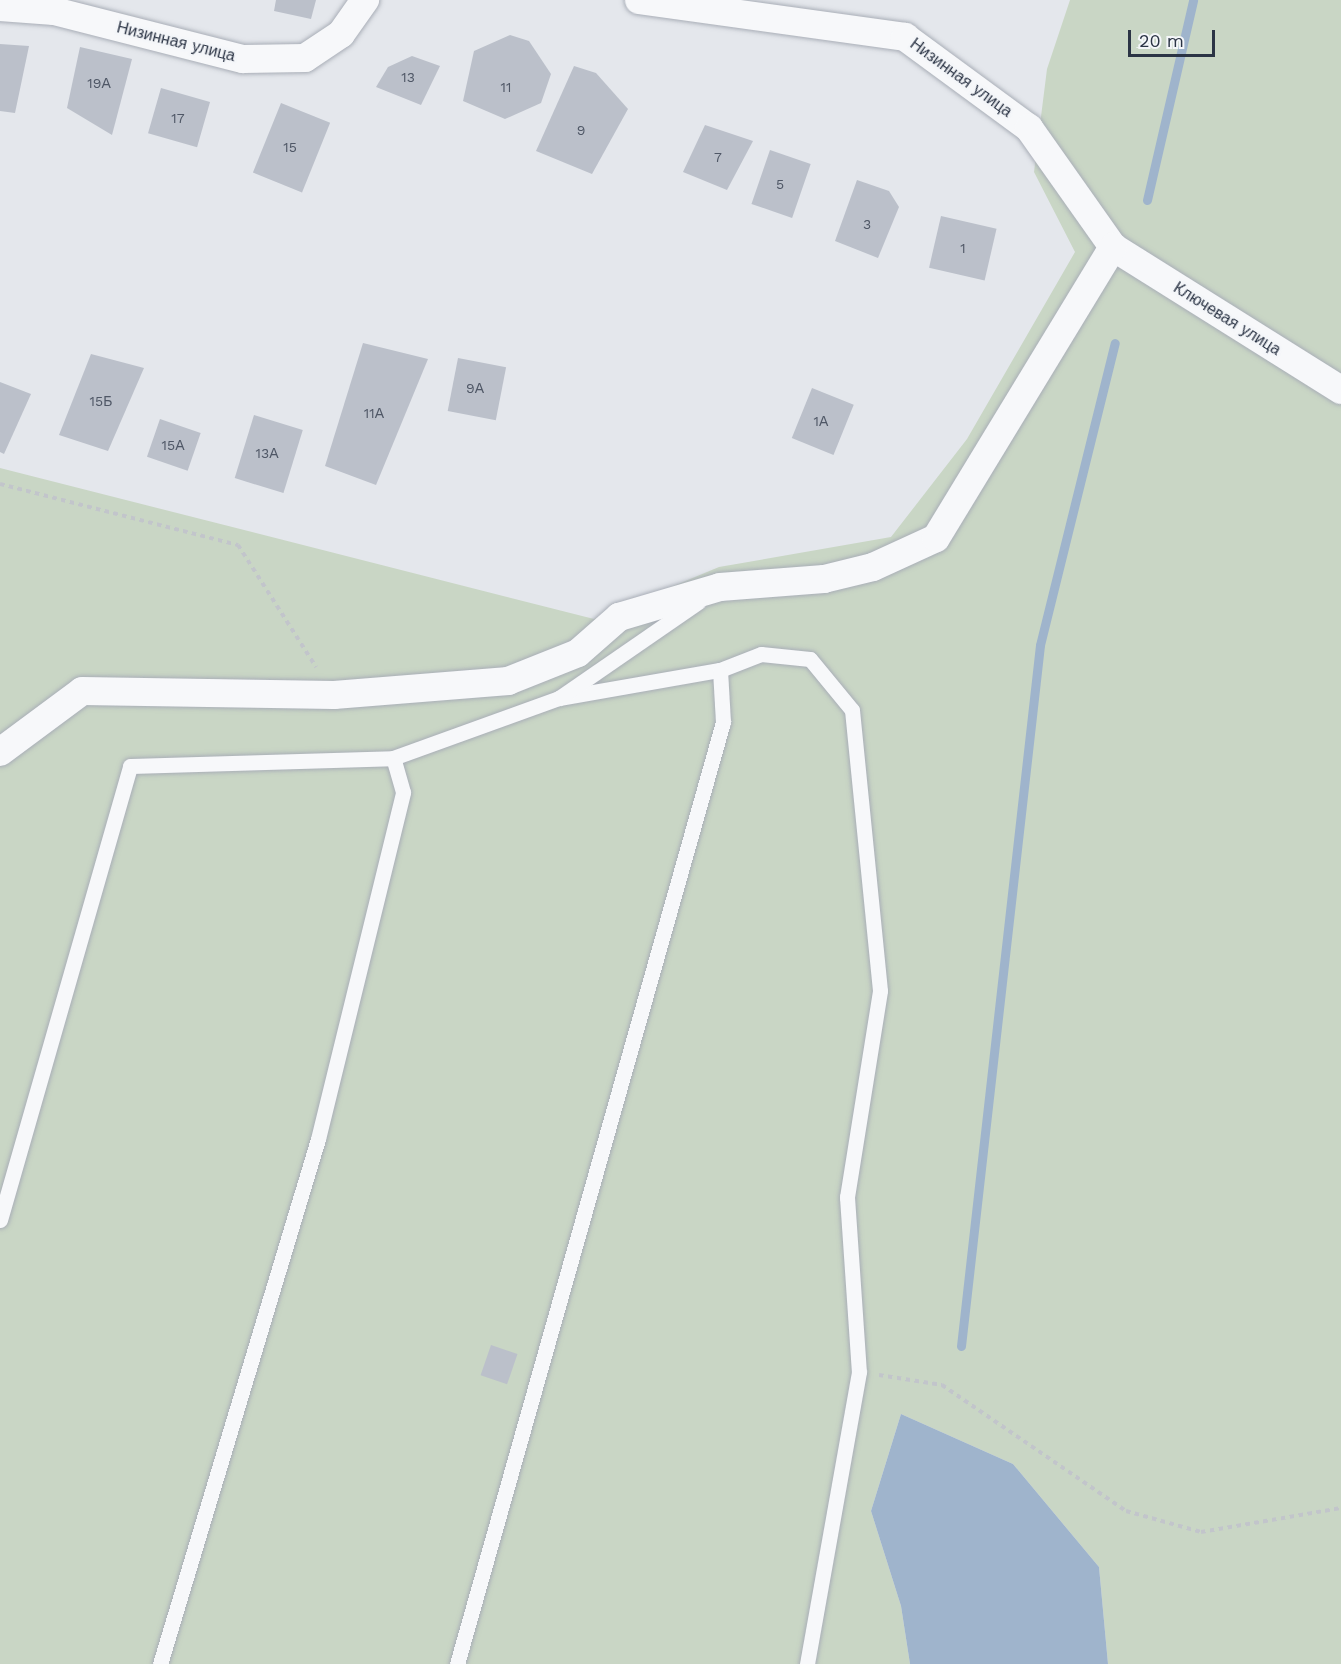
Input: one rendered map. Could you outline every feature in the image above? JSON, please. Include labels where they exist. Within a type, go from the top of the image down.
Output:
[{"type":"street","name":"Низинная улица","points":[[0,7],[54,11],[243,59],[305,58],[341,34],[365,0]]},
{"type":"street","name":"Низинная улица","points":[[639,0],[904,37],[1029,128],[1113,247]]},
{"type":"street","name":"Ключевая улица","points":[[1113,247],[1341,390]]},
{"type":"street","points":[[0,752],[82,691],[334,695],[508,681],[578,653],[620,617],[720,587],[824,579],[873,567],[936,538],[1113,247]]},
{"type":"lane","points":[[559,698],[720,587]]},
{"type":"lane","points":[[0,1220],[130,766],[393,758],[559,698],[720,670],[761,654],[810,659],[852,710],[880,990],[847,1197],[859,1372],[807,1664]]},
{"type":"lane","points":[[457,1664],[723,722],[720,670]]},
{"type":"lane","points":[[160,1664],[318,1139],[403,792],[393,758]]},
{"type":"path","points":[[0,484],[238,545],[334,695]]},
{"type":"path","points":[[859,1372],[942,1385],[1126,1511],[1201,1532],[1341,1508]]},
{"type":"green space","points":[[1070,0],[1341,0],[1341,1664],[1108,1664],[1099,1567],[1013,1464],[901,1414],[871,1511],[901,1606],[910,1664],[0,1664],[0,468],[594,619],[719,567],[891,537],[967,439],[1075,252],[1034,172],[1047,69]]},
{"type":"water","points":[[901,1414],[1013,1464],[1099,1567],[1108,1664],[910,1664],[901,1606],[871,1511]]},
{"type":"building","points":[[276,0],[316,0],[311,19],[274,11]]},
{"type":"building","points":[[510,35],[529,41],[551,74],[541,103],[505,119],[463,101],[474,51]]},
{"type":"building","points":[[0,44],[29,46],[15,113],[0,111]]},
{"type":"building","points":[[80,47],[132,59],[112,135],[67,108]]},
{"type":"building","points":[[412,56],[440,66],[421,105],[376,87],[388,67]]},
{"type":"building","points":[[574,66],[596,73],[628,109],[592,174],[536,151]]},
{"type":"building","points":[[161,88],[210,102],[197,147],[148,133]]},
{"type":"building","points":[[281,103],[330,123],[302,192],[253,173]]},
{"type":"building","points":[[705,125],[753,141],[727,190],[683,172]]},
{"type":"building","points":[[770,150],[811,164],[792,218],[751,204]]},
{"type":"building","points":[[857,180],[889,191],[899,207],[878,258],[835,241]]},
{"type":"building","points":[[941,216],[997,229],[985,280],[929,268]]},
{"type":"building","points":[[363,343],[428,359],[376,485],[325,466]]},
{"type":"building","points":[[91,354],[144,368],[108,451],[59,435]]},
{"type":"building","points":[[458,358],[506,367],[496,420],[448,411]]},
{"type":"building","points":[[0,382],[31,394],[4,454],[0,452]]},
{"type":"building","points":[[812,388],[854,405],[833,455],[792,438]]},
{"type":"building","points":[[254,415],[303,430],[283,493],[235,478]]},
{"type":"building","points":[[160,419],[201,433],[188,471],[147,457]]},
{"type":"building","points":[[491,1345],[517,1354],[507,1384],[481,1375]]},
{"type":"waterway","points":[[1147,200],[1193,0]]},
{"type":"waterway","points":[[961,1346],[1040,645],[1115,343]]}]
